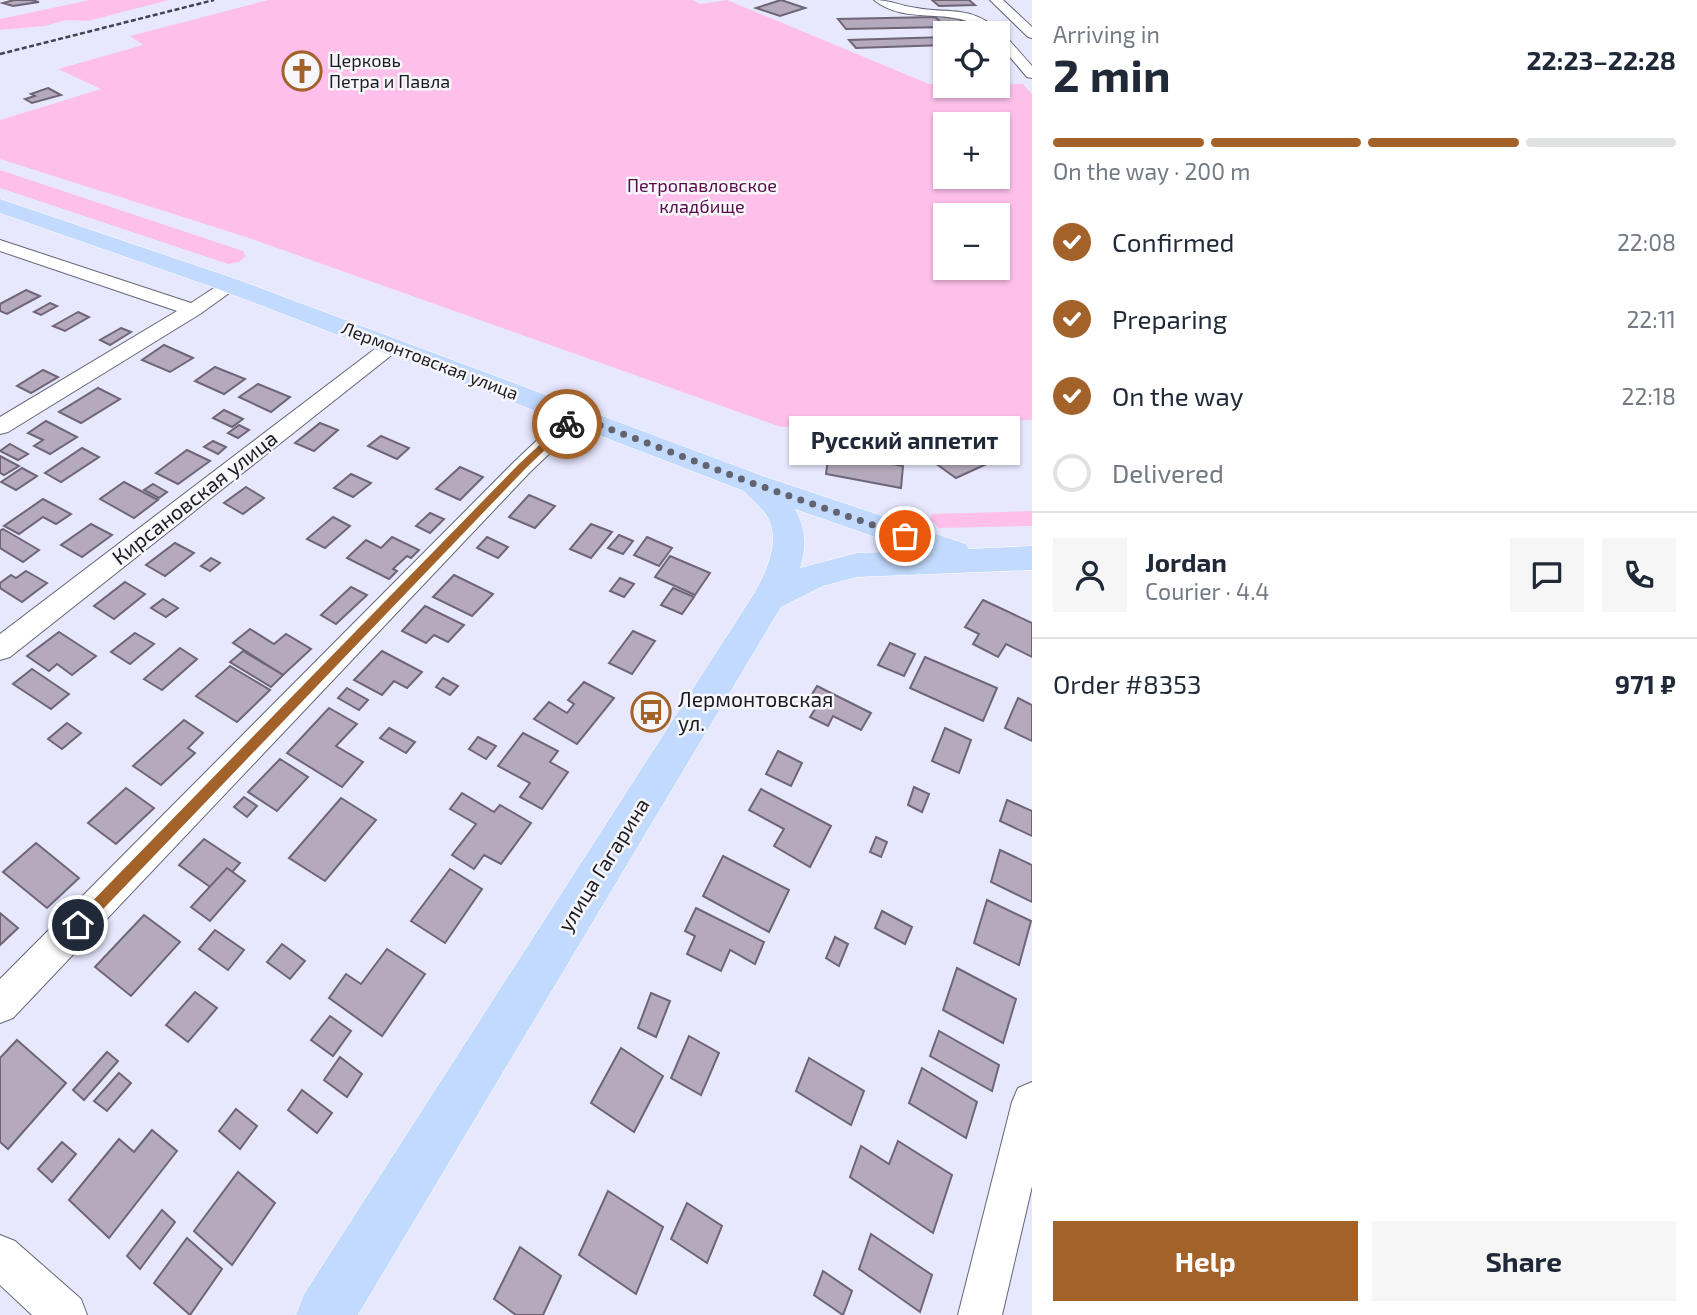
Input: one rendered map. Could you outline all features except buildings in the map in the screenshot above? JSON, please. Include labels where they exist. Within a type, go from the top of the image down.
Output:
[{"type":"main road","name":"Лермонтовская улица","points":[[0,206],[230,286],[752,483],[978,560]]},
{"type":"main road","name":"улица Гагарина","points":[[325,1315],[769,598],[785,567],[790,551],[784,516],[772,499],[752,483]]},
{"type":"main road","points":[[769,598],[812,576],[857,565],[1032,558]]},
{"type":"street","points":[[880,0],[919,13],[969,16],[981,21]]},
{"type":"street","points":[[996,0],[1032,34]]},
{"type":"street","points":[[1010,50],[1032,74]]},
{"type":"street","points":[[0,245],[193,310]]},
{"type":"street","points":[[0,427],[230,286]]},
{"type":"street","name":"Кирсановская улица","points":[[0,649],[391,346]]},
{"type":"street","points":[[0,1005],[523,466],[576,416]]},
{"type":"street","points":[[980,1315],[1032,1102]]},
{"type":"street","points":[[0,1256],[65,1315]]},
{"type":"green space","points":[[90,0],[169,0],[88,21],[66,20],[45,26],[0,30],[0,19]]},
{"type":"green space","name":"Петропавловское кладбище","points":[[268,0],[692,0],[700,4],[727,0],[933,84],[933,98],[1010,98],[1010,84],[1023,84],[1032,94],[1032,420],[781,427],[249,238],[0,159],[0,120],[101,89],[58,69],[143,45],[130,36]]},
{"type":"green space","points":[[0,170],[243,251],[246,256],[239,262],[228,264],[0,188]]},
{"type":"green space","points":[[1032,511],[1032,526],[939,528],[930,519],[932,514]]},
{"type":"railway","points":[[0,54],[214,0]]},
{"type":"way so far","points":[[567,424],[576,416],[752,483],[905,536]]},
{"type":"place","name":"Церковь Петра и Павла","points":[[302,71]]},
{"type":"place","name":"Русский аппетит","points":[[905,536]]},
{"type":"place","name":"Лермонтовская ул.","points":[[651,712]]},
{"type":"route","points":[[78,925],[523,466],[567,424]]}]
